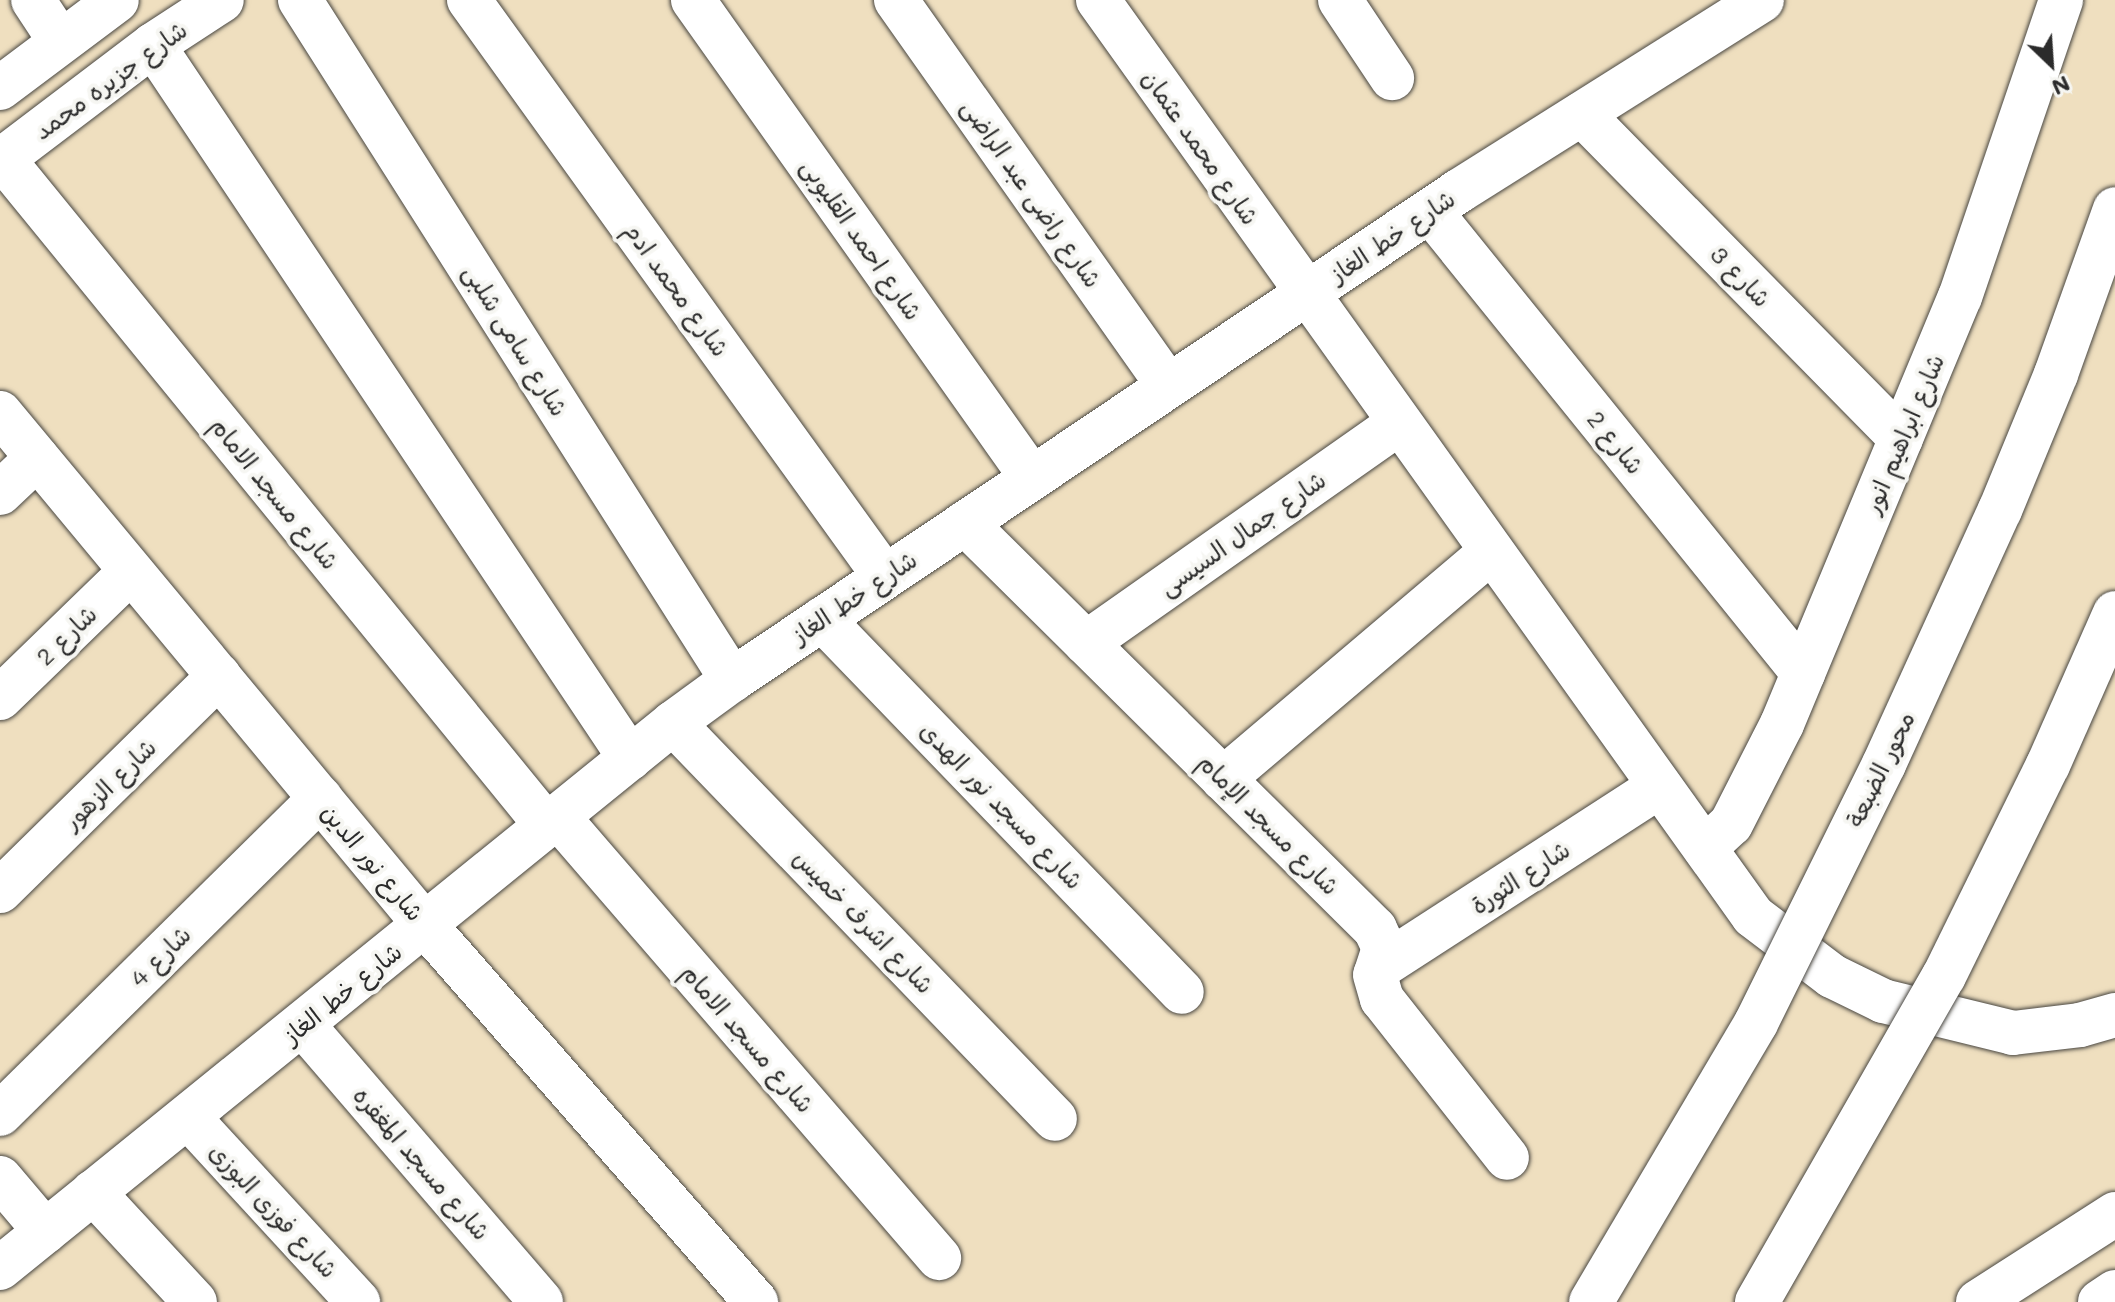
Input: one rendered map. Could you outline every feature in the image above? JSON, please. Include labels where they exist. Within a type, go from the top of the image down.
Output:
[{"type":"main road","points":[[33,0],[60,41]]},
{"type":"main road","points":[[0,88],[117,0]]},
{"type":"main road","name":"شارع جزيره محمد","points":[[1,160],[153,45],[222,0]]},
{"type":"main road","name":"شارع سامى شلبى","points":[[300,0],[732,680]]},
{"type":"main road","name":"شارع محمد ادم","points":[[469,0],[885,577]]},
{"type":"main road","name":"شارع احمد القليوبى","points":[[693,0],[1032,478]]},
{"type":"main road","name":"شارع راضى عبد الراضى","points":[[896,0],[1168,386]]},
{"type":"main road","name":"شارع محمد عثمان","points":[[1098,0],[1305,294],[1753,916],[1832,976],[1883,1001],[2013,1033],[2080,1025],[2115,1015]]},
{"type":"main road","points":[[1340,0],[1392,78]]},
{"type":"main road","name":"شارع خط الغاز","points":[[0,1268],[673,723],[732,680],[1430,211],[1762,0]]},
{"type":"main road","name":"شارع ابراهيم انور","points":[[1705,848],[1731,824],[1754,783],[1803,673],[1960,297],[2061,0]]},
{"type":"main road","points":[[153,45],[630,758]]},
{"type":"main road","name":"شارع 3","points":[[1582,114],[1901,439]]},
{"type":"main road","name":"شارع مسجد الامام","points":[[1,160],[552,822],[939,1258]]},
{"type":"main road","name":"محور الضبعة","points":[[1591,1302],[1756,1023],[1884,764],[2011,483],[2056,374],[2115,209]]},
{"type":"main road","name":"شارع 2","points":[[1430,211],[1803,673]]},
{"type":"main road","name":"شارع نور الدين","points":[[0,413],[425,925],[756,1302]]},
{"type":"main road","name":"شارع جمال السيسى","points":[[1086,643],[1398,424]]},
{"type":"main road","points":[[0,493],[37,458]]},
{"type":"main road","name":"شارع مسجد الإمام","points":[[965,523],[1375,929],[1384,948],[1375,983],[1382,999],[1507,1158]]},
{"type":"main road","points":[[1223,779],[1491,552]]},
{"type":"main road","name":"شارع 2","points":[[0,698],[131,571]]},
{"type":"main road","points":[[1757,1302],[1944,976],[2048,765],[2115,613]]},
{"type":"main road","name":"شارع مسجد نور الهدى","points":[[822,619],[1182,992]]},
{"type":"main road","name":"شارع الزهور","points":[[0,891],[219,676]]},
{"type":"main road","name":"شارع اشرف خميس","points":[[673,723],[1055,1119]]},
{"type":"main road","name":"شارع الثورة","points":[[1380,967],[1660,786]]},
{"type":"main road","name":"شارع 4","points":[[0,1114],[320,798]]},
{"type":"main road","name":"شارع مسجد المغفره","points":[[303,1025],[541,1302]]},
{"type":"main road","name":"شارع فوزى البوزى","points":[[189,1118],[358,1302]]},
{"type":"main road","points":[[0,1178],[45,1231]]},
{"type":"main road","points":[[93,1192],[195,1302]]},
{"type":"main road","points":[[1978,1302],[2115,1214]]},
{"type":"main road","points":[[2100,1302],[2115,1292]]}]
